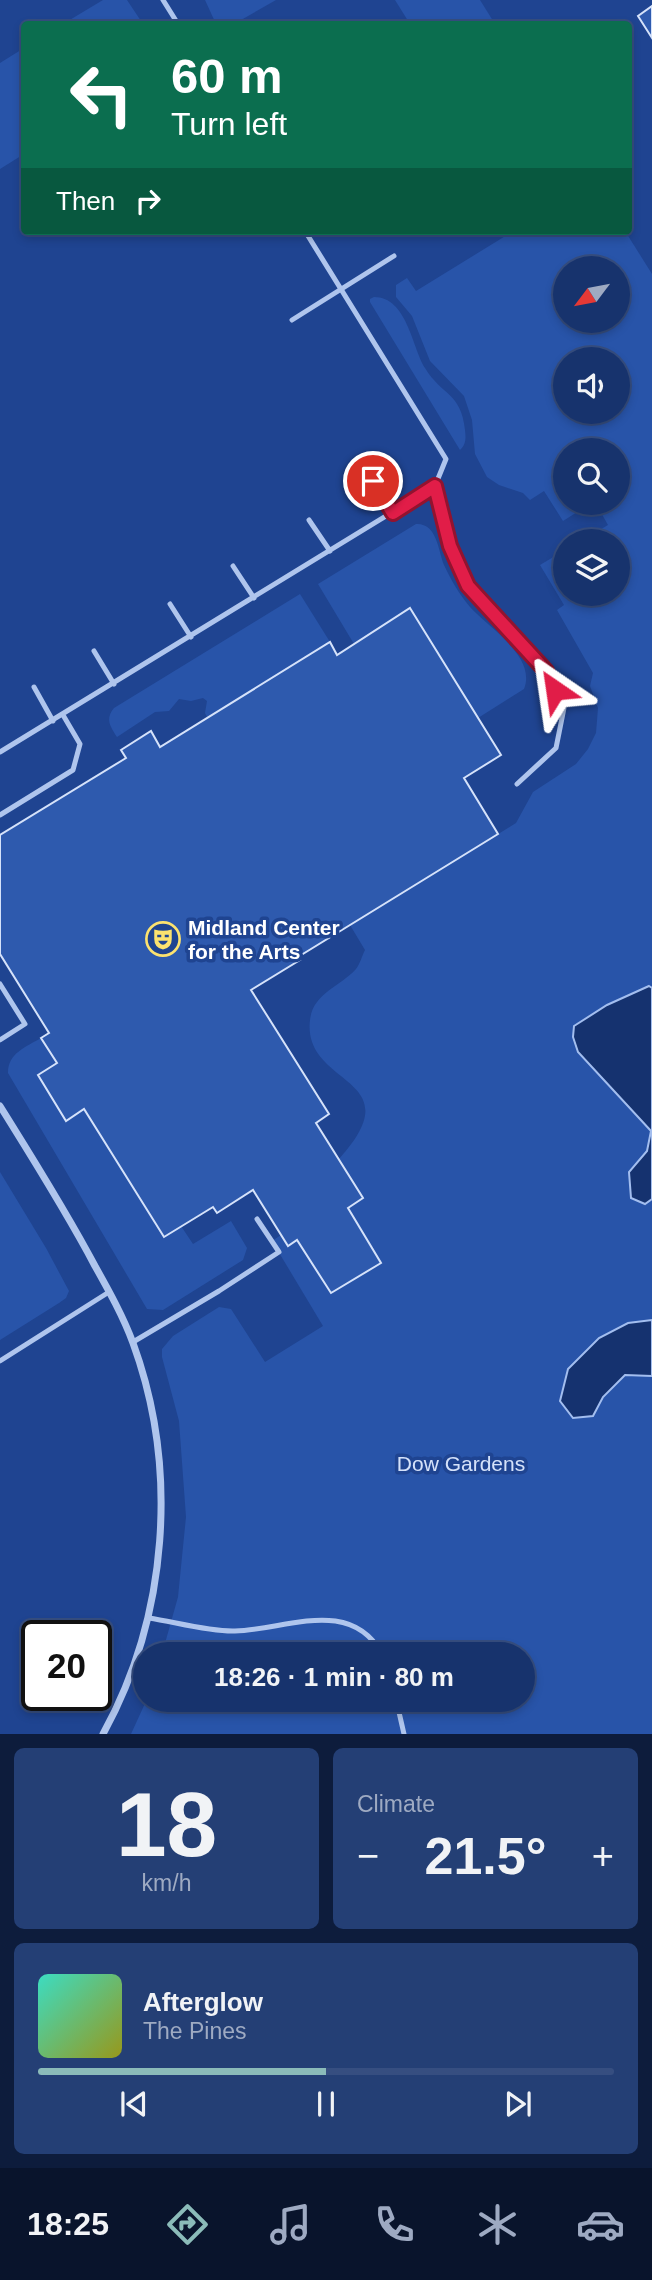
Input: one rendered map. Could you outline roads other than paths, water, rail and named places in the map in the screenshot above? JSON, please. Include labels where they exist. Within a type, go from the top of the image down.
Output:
[{"type":"street","points":[[0,1106],[74,1226],[109,1292],[133,1342],[152,1409],[159,1464],[157,1569],[149,1618],[135,1666],[103,1734]]},
{"type":"lane","points":[[163,0],[176,21]]},
{"type":"lane","points":[[0,752],[435,486],[446,459],[307,235]]},
{"type":"lane","points":[[292,320],[394,256]]},
{"type":"lane","points":[[373,481],[393,513]]},
{"type":"lane","points":[[435,486],[450,546],[468,586],[546,671],[564,708],[556,748],[517,784]]},
{"type":"lane","points":[[309,520],[330,551]]},
{"type":"lane","points":[[233,566],[254,598]]},
{"type":"lane","points":[[170,604],[191,637]]},
{"type":"lane","points":[[94,651],[114,684]]},
{"type":"lane","points":[[34,687],[53,721]]},
{"type":"lane","points":[[0,815],[73,770],[80,744],[63,715]]},
{"type":"lane","points":[[0,984],[25,1024],[0,1040]]},
{"type":"lane","points":[[133,1342],[279,1252],[257,1219]]},
{"type":"lane","points":[[0,1361],[109,1292]]},
{"type":"lane","points":[[149,1618],[233,1631],[330,1619],[350,1624],[375,1642]]},
{"type":"lane","points":[[399,1712],[404,1734]]},
{"type":"place","name":"Midland Center for the Arts","points":[[163,939]]},
{"type":"park label","name":"Dow Gardens","points":[[461,1463]]}]
